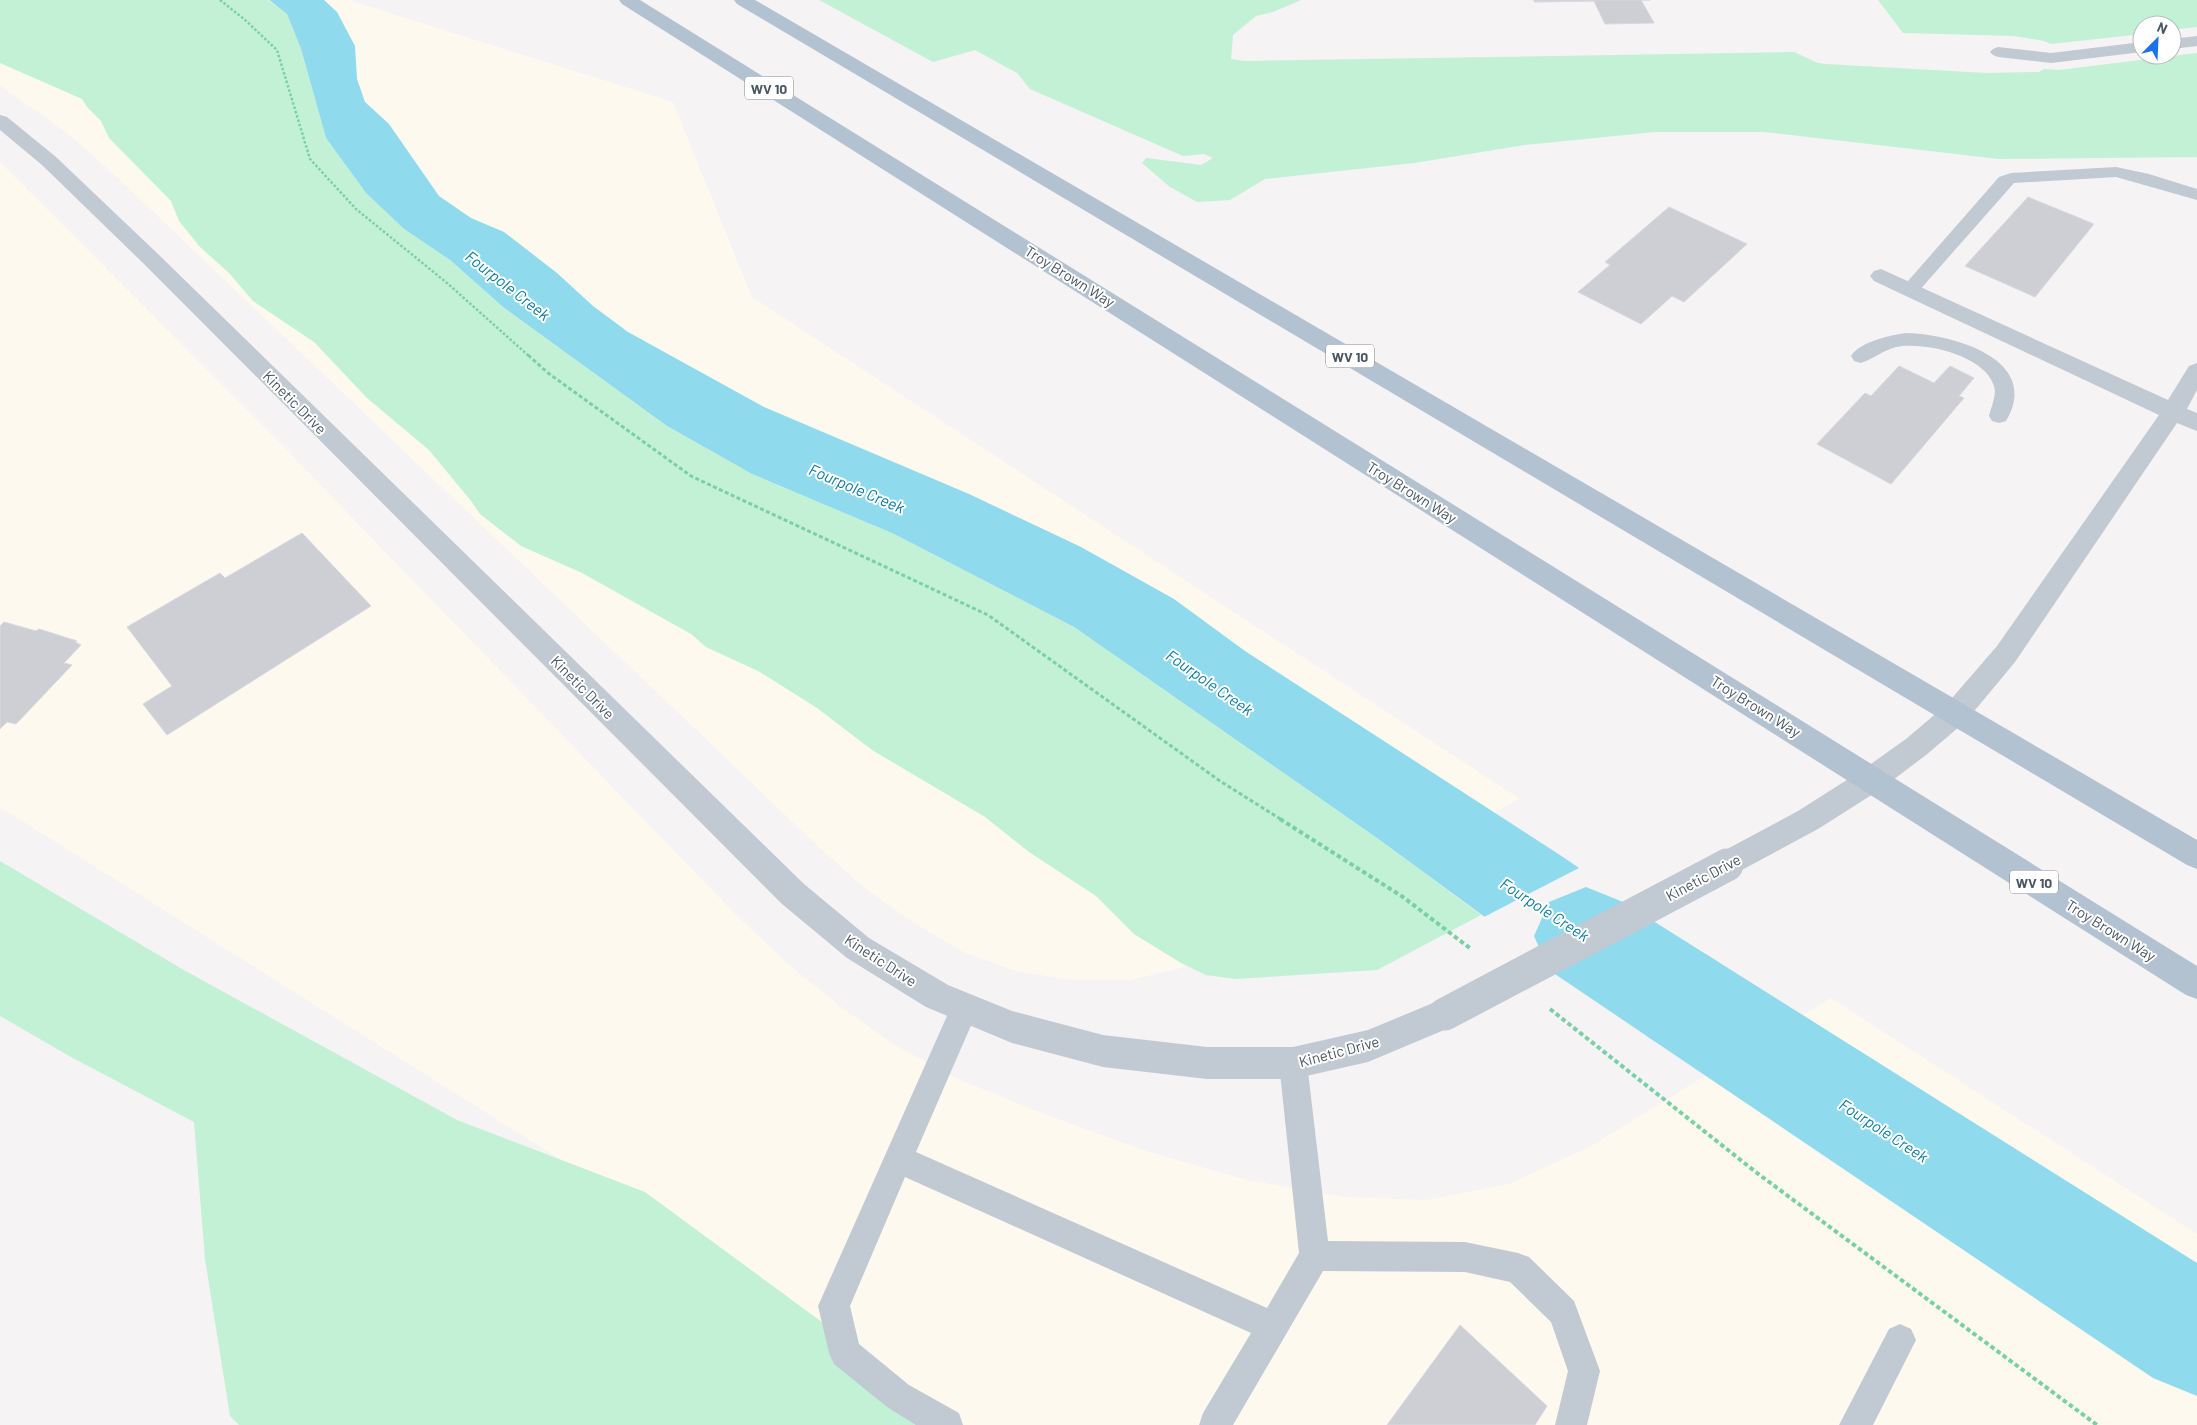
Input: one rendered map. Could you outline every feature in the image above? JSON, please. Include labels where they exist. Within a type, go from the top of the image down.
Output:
[{"type":"main road","name":"Troy Brown Way","points":[[628,0],[2197,984]]},
{"type":"main road","name":"WV 10","points":[[743,0],[2197,856]]},
{"type":"street","name":"Kinetic Drive","points":[[0,121],[49,161],[793,894],[858,948],[936,996],[1012,1027],[1102,1050],[1207,1063],[1294,1063],[1368,1046],[1445,1014],[1727,865],[1808,820],[1871,780],[1916,747],[1956,713],[2006,654],[2173,412],[2197,371]]},
{"type":"street","points":[[1881,276],[2197,423]]},
{"type":"lane","points":[[2182,43],[2197,41]]},
{"type":"lane","points":[[1998,52],[2051,58],[2132,48]]},
{"type":"lane","points":[[1910,289],[2005,181],[2011,178],[2116,172],[2143,178],[2197,195]]},
{"type":"lane","points":[[1861,356],[1893,341],[1924,339],[1956,347],[1979,358],[1996,371],[2004,386],[1999,416]]},
{"type":"lane","points":[[947,1425],[898,1396],[845,1353],[834,1306],[964,1007]]},
{"type":"lane","points":[[1215,1425],[1315,1256],[1294,1063]]},
{"type":"lane","points":[[898,1159],[1273,1327]]},
{"type":"lane","points":[[1315,1256],[1465,1257],[1518,1268],[1563,1312],[1584,1372],[1571,1425]]},
{"type":"lane","points":[[1855,1425],[1900,1340]]},
{"type":"path","points":[[220,0],[244,19],[277,50],[310,159],[356,209],[548,373],[691,476],[988,615],[1220,781],[1403,897],[1474,951]]},
{"type":"path","points":[[1546,1006],[1757,1173],[2097,1425]]},
{"type":"shaded area","points":[[0,0],[349,0],[673,102],[752,297],[1520,799],[1239,944],[1185,967],[1131,980],[1071,980],[1015,971],[963,952],[914,923],[862,886],[124,184],[85,148],[48,119],[0,86]]},
{"type":"shaded area","points":[[0,162],[287,450],[740,919],[794,969],[845,1010],[895,1045],[956,1078],[1039,1112],[1146,1151],[1247,1180],[1346,1197],[1426,1200],[1509,1184],[1591,1146],[1831,998],[2197,1234],[2197,1425],[843,1425],[814,1319],[0,807]]},
{"type":"green space","points":[[0,0],[268,0],[287,14],[301,49],[326,138],[366,193],[404,229],[450,260],[503,307],[667,426],[752,474],[894,534],[1074,627],[1377,838],[1481,915],[1377,970],[1236,979],[1206,975],[1181,963],[1134,934],[1096,896],[1029,852],[985,817],[872,750],[817,708],[760,672],[706,647],[691,634],[582,573],[521,546],[480,514],[429,450],[367,398],[314,342],[253,301],[229,273],[200,247],[179,221],[171,201],[109,138],[101,121],[82,99],[0,63]]},
{"type":"green space","points":[[819,0],[1301,0],[1273,12],[1256,16],[1233,35],[1231,59],[1245,61],[1794,52],[1818,63],[1826,64],[1987,73],[2039,72],[2044,69],[2059,70],[2132,61],[2132,65],[2182,65],[2182,55],[2197,53],[2197,157],[1999,159],[1764,132],[1655,132],[1525,145],[1414,163],[1265,179],[1230,200],[1197,202],[1170,187],[1142,163],[1146,158],[1201,165],[1213,158],[1204,154],[1183,156],[1030,89],[1017,73],[975,50],[933,62]]},
{"type":"green space","points":[[1878,0],[2197,0],[2197,27],[2182,29],[2182,15],[2132,15],[2132,35],[2051,44],[2014,36],[1903,33]]},
{"type":"green space","points":[[0,861],[182,969],[457,1120],[645,1192],[962,1425],[239,1425],[230,1416],[205,1259],[194,1122],[71,1057],[0,1016]]},
{"type":"water","points":[[269,0],[324,0],[337,12],[355,46],[357,79],[365,102],[389,124],[439,196],[471,218],[504,232],[557,273],[593,306],[628,332],[764,407],[969,494],[1081,547],[1174,599],[1245,651],[1563,857],[1731,971],[1654,1041],[1377,838],[1074,627],[894,534],[752,474],[667,426],[503,307],[450,260],[404,229],[366,193],[326,138],[301,49],[287,14]]},
{"type":"pier","points":[[1581,867],[1709,953],[1607,1009],[1482,918]]},
{"type":"building","points":[[1534,0],[1641,0],[1654,23],[1605,24],[1594,1],[1534,2]]},
{"type":"building","points":[[2028,197],[2094,224],[2035,297],[1965,266]]},
{"type":"building","points":[[1669,207],[1747,244],[1684,302],[1672,296],[1641,324],[1578,292],[1610,265],[1605,262]]},
{"type":"building","points":[[1899,366],[1934,383],[1950,366],[1974,378],[1959,396],[1964,398],[1891,484],[1817,444],[1865,393],[1871,396]]},
{"type":"building","points":[[302,533],[371,606],[167,735],[143,704],[172,686],[127,627],[220,573],[225,578]]},
{"type":"building","points":[[4,622],[36,631],[39,629],[77,641],[75,642],[81,645],[64,663],[72,665],[16,724],[7,722],[0,729],[0,626]]},
{"type":"building","points":[[1460,1325],[1547,1406],[1535,1425],[1387,1425]]},
{"type":"waterway","name":"Fourpole Creek","points":[[1586,936],[2197,1334]]}]
